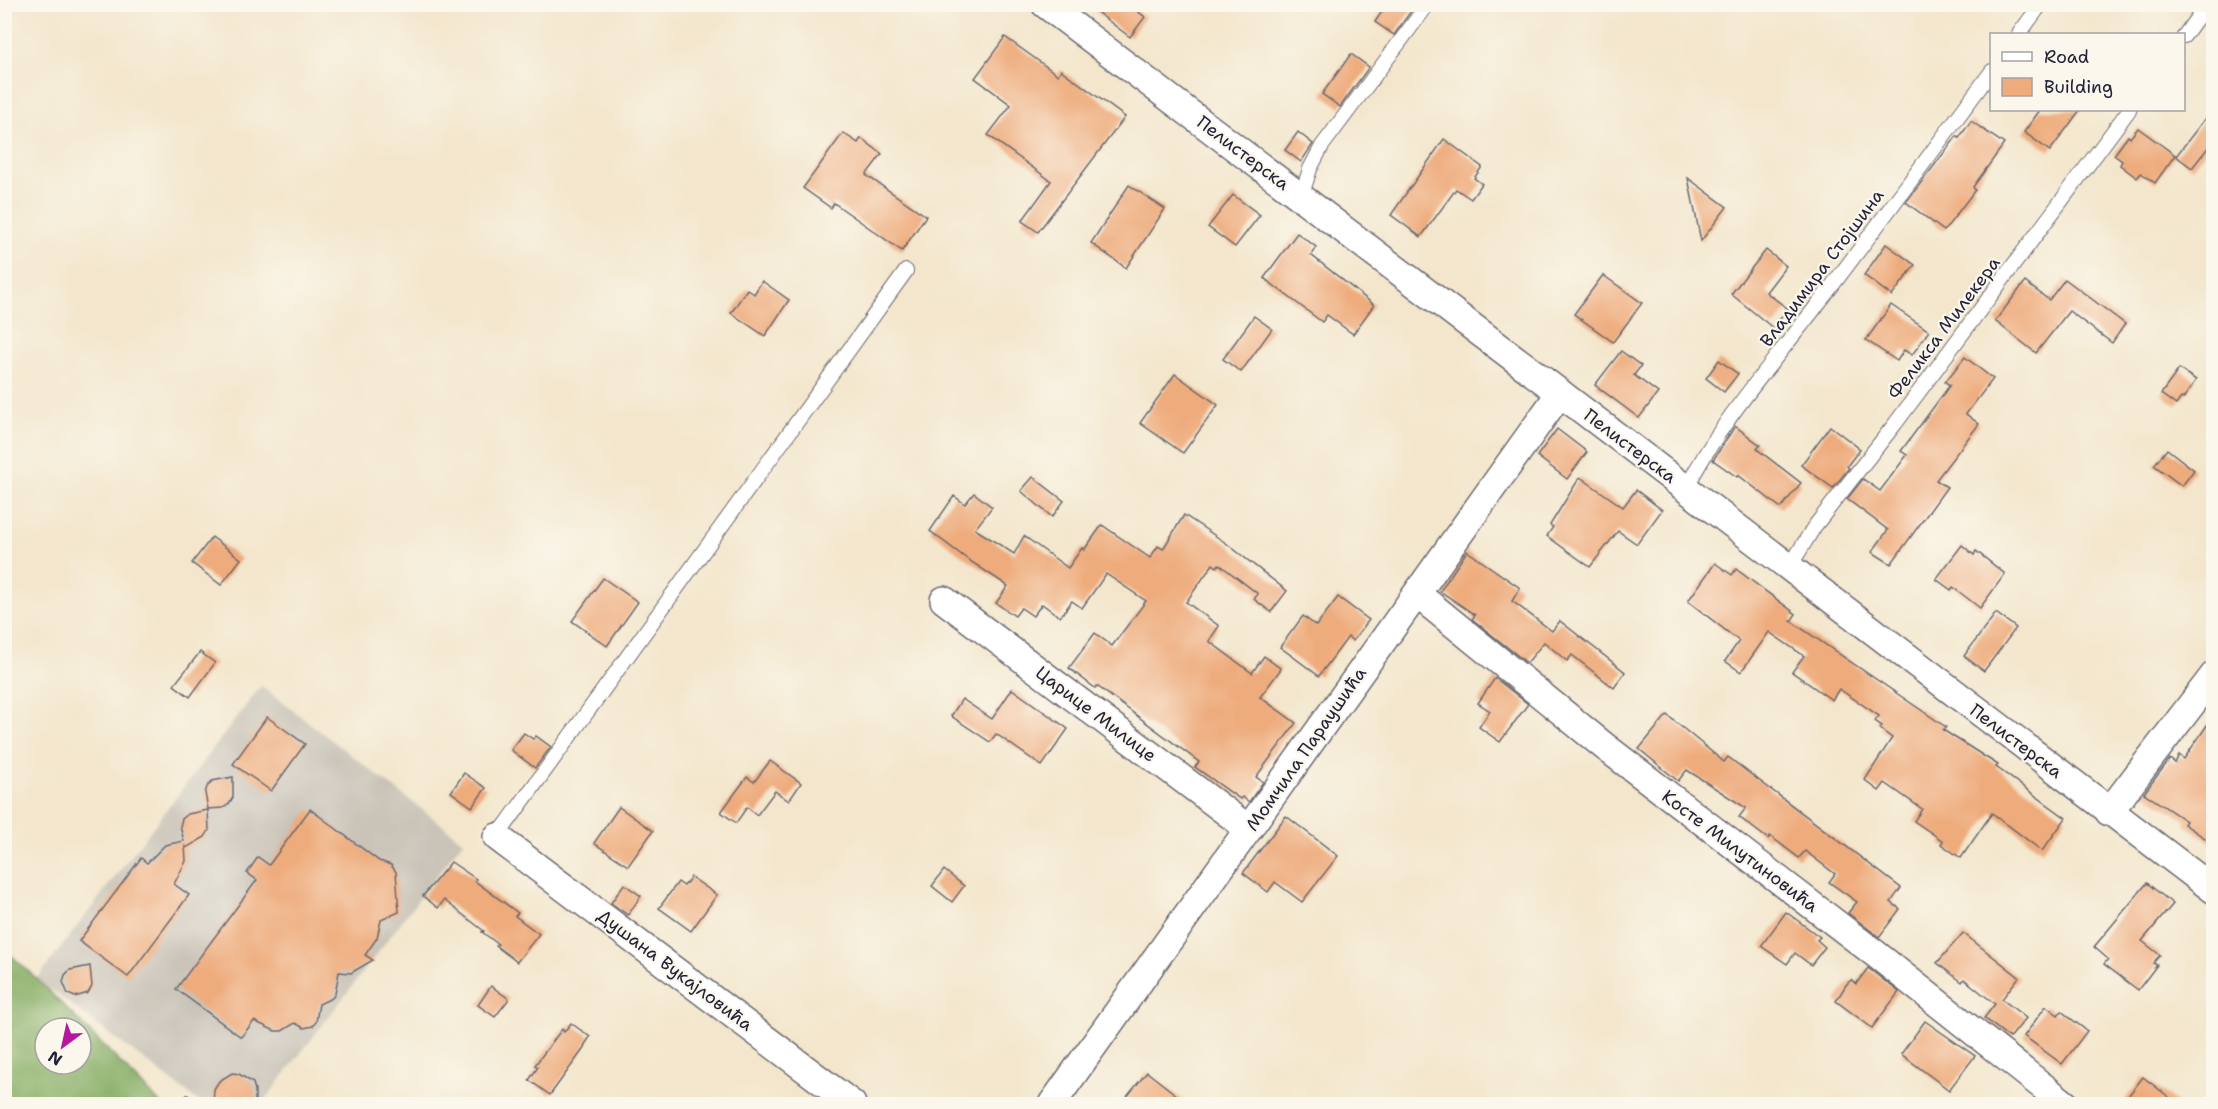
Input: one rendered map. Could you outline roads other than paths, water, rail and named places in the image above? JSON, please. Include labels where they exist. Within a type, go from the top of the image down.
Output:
[{"type":"street","name":"Пелистерска","points":[[1045,4],[2214,890]]},
{"type":"street","name":"Момчила Параушића","points":[[1052,1104],[1560,393]]},
{"type":"street","name":"Косте Милутиновића","points":[[1417,594],[1604,746],[1868,948],[2065,1104]]},
{"type":"street","name":"Царице Милице","points":[[944,600],[1249,829]]},
{"type":"street","points":[[2109,812],[2214,675]]},
{"type":"street","name":"Душана Вукајловића","points":[[497,837],[852,1104]]},
{"type":"lane","points":[[1301,197],[1310,169],[1322,146],[1428,4]]},
{"type":"lane","points":[[2020,33],[2041,4]]},
{"type":"lane","points":[[2185,35],[2207,4]]},
{"type":"lane","name":"Владимира Стојшина","points":[[1686,489],[1698,463],[1727,423],[1822,300],[1990,74]]},
{"type":"lane","name":"Феликса Милекера","points":[[1789,568],[1814,526],[1895,424],[2128,111]]},
{"type":"lane","points":[[497,837],[906,272]]}]
